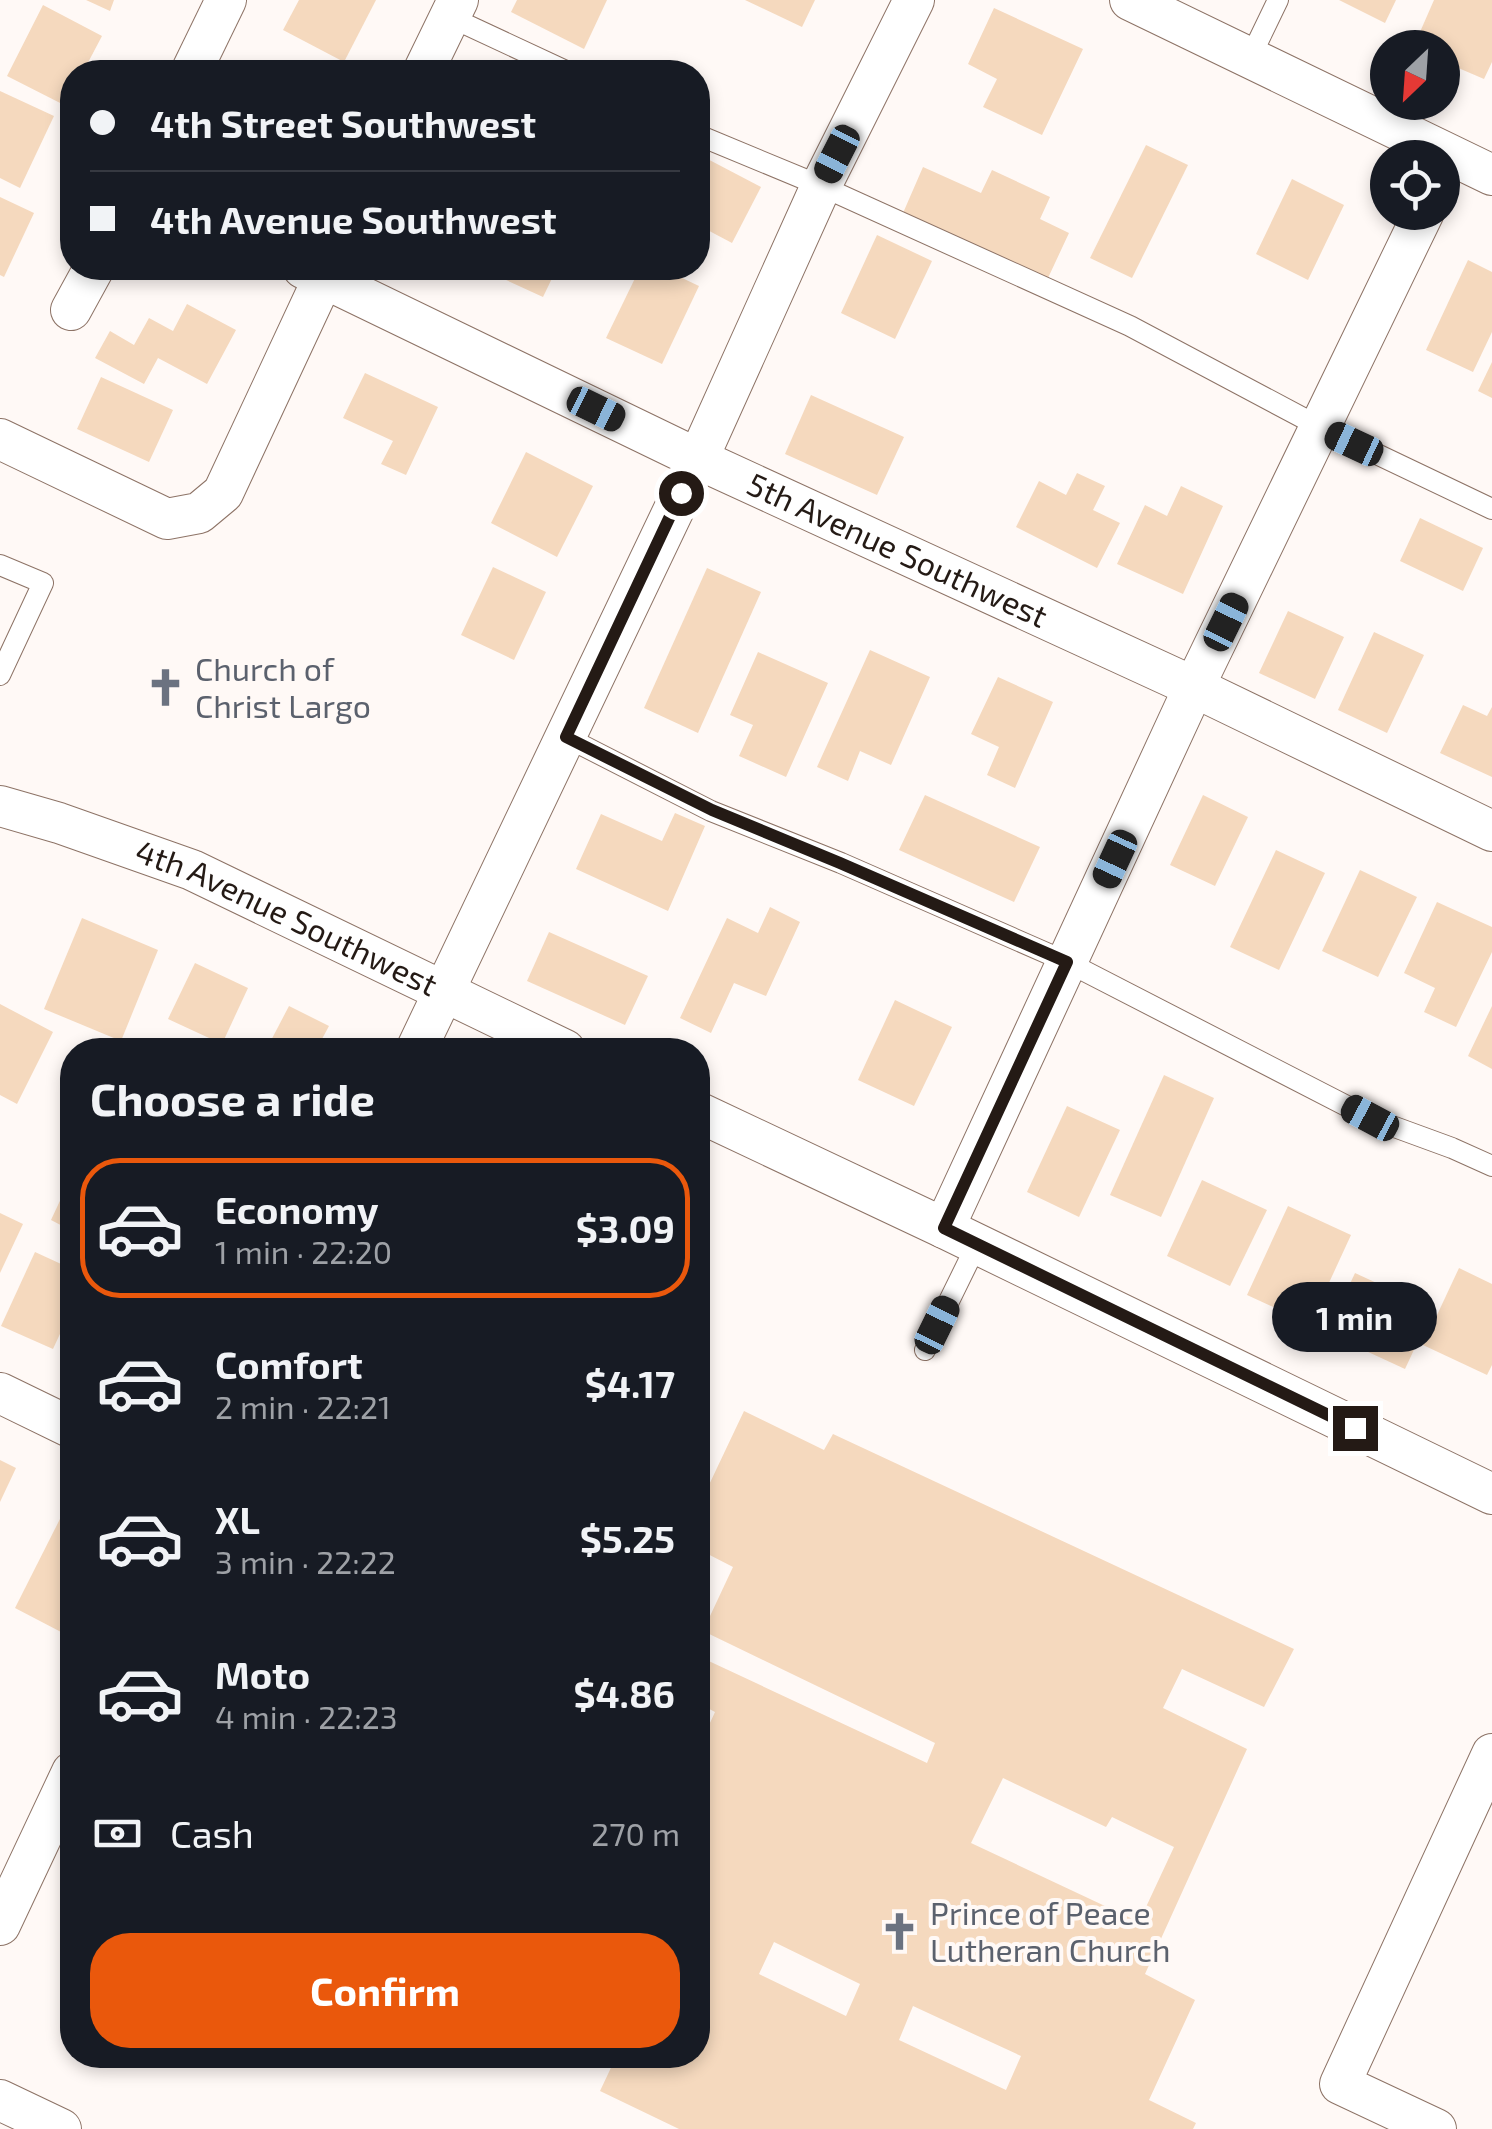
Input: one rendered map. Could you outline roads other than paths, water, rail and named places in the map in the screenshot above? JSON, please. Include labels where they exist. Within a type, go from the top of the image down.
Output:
[{"type":"street","points":[[197,60],[226,0]]},
{"type":"street","points":[[422,1038],[698,458],[821,186],[914,0]]},
{"type":"street","points":[[1130,0],[1250,58],[1401,140]]},
{"type":"street","points":[[429,60],[454,8]]},
{"type":"street","points":[[1460,168],[1492,175]]},
{"type":"street","points":[[961,1236],[1067,962],[1194,687],[1415,230]]},
{"type":"street","points":[[71,310],[87,280]]},
{"type":"street","points":[[8,443],[166,518],[199,513],[223,493],[314,280]]},
{"type":"street","name":"5th Avenue Southwest","points":[[336,280],[698,458],[1194,687],[1492,831]]},
{"type":"street","name":"4th Avenue Southwest","points":[[0,806],[192,870],[540,1038]]},
{"type":"street","points":[[710,1118],[1492,1494]]},
{"type":"street","points":[[0,1393],[60,1422]]},
{"type":"street","points":[[1436,2129],[1340,2084],[1492,1754]]},
{"type":"street","points":[[2,1913],[60,1796]]},
{"type":"street","points":[[0,2100],[61,2129]]},
{"type":"lane","points":[[1250,58],[1278,0]]},
{"type":"lane","points":[[454,8],[547,60]]},
{"type":"lane","points":[[710,140],[1130,326],[1320,428],[1492,509]]},
{"type":"lane","points":[[0,564],[43,584],[0,675]]},
{"type":"lane","points":[[566,737],[712,810],[1067,962],[1370,1118],[1492,1166]]},
{"type":"lane","points":[[924,1350],[961,1236]]},
{"type":"place","name":"Church of Christ Largo","points":[[165,688]]},
{"type":"place","name":"Prince of Peace Lutheran Church","points":[[900,1932]]}]
